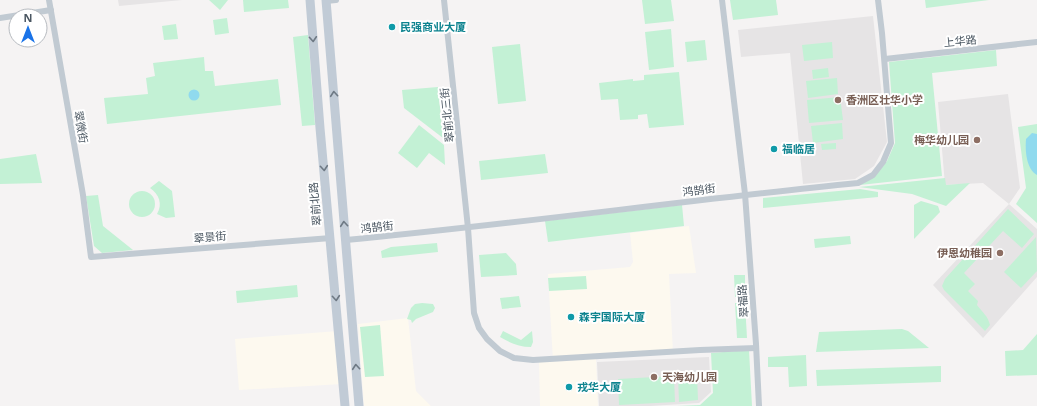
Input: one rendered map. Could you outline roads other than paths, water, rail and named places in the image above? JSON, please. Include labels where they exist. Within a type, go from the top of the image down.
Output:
[{"type":"main road","name":"翠前北路","points":[[310,0],[345,406]]},
{"type":"main road","points":[[329,0],[346,240],[360,406]]},
{"type":"street","name":"翠微街","points":[[49,0],[83,195],[92,257]]},
{"type":"street","name":"翠前北三街","points":[[444,0],[468,228],[474,313],[479,328],[487,339],[500,351],[514,358],[533,360],[756,348]]},
{"type":"street","name":"翠福路","points":[[722,0],[745,194],[759,406]]},
{"type":"street","name":"鸿鹄街","points":[[346,240],[468,228],[745,194],[858,183],[873,175],[883,162],[891,143],[878,0]]},
{"type":"street","points":[[0,18],[51,10]]},
{"type":"street","name":"上华路","points":[[884,59],[1037,42]]},
{"type":"street","name":"翠景街","points":[[92,257],[330,238]]},
{"type":"water","points":[[192,90],[196,90],[198,91],[198,99],[192,100],[189,97],[189,93]]},
{"type":"water","points":[[1032,133],[1037,134],[1037,175],[1030,168],[1026,154],[1026,139]]},
{"type":"place","name":"民强商业大厦","points":[[392,27]]},
{"type":"place","name":"香洲区壮华小学","points":[[838,100]]},
{"type":"place","name":"梅华幼儿园","points":[[977,140]]},
{"type":"place","name":"福临居","points":[[774,149]]},
{"type":"place","name":"伊恩幼稚园","points":[[1000,253]]},
{"type":"place","name":"森宇国际大厦","points":[[571,317]]},
{"type":"place","name":"天海幼儿园","points":[[654,377]]},
{"type":"place","name":"戎华大厦","points":[[569,387]]}]
